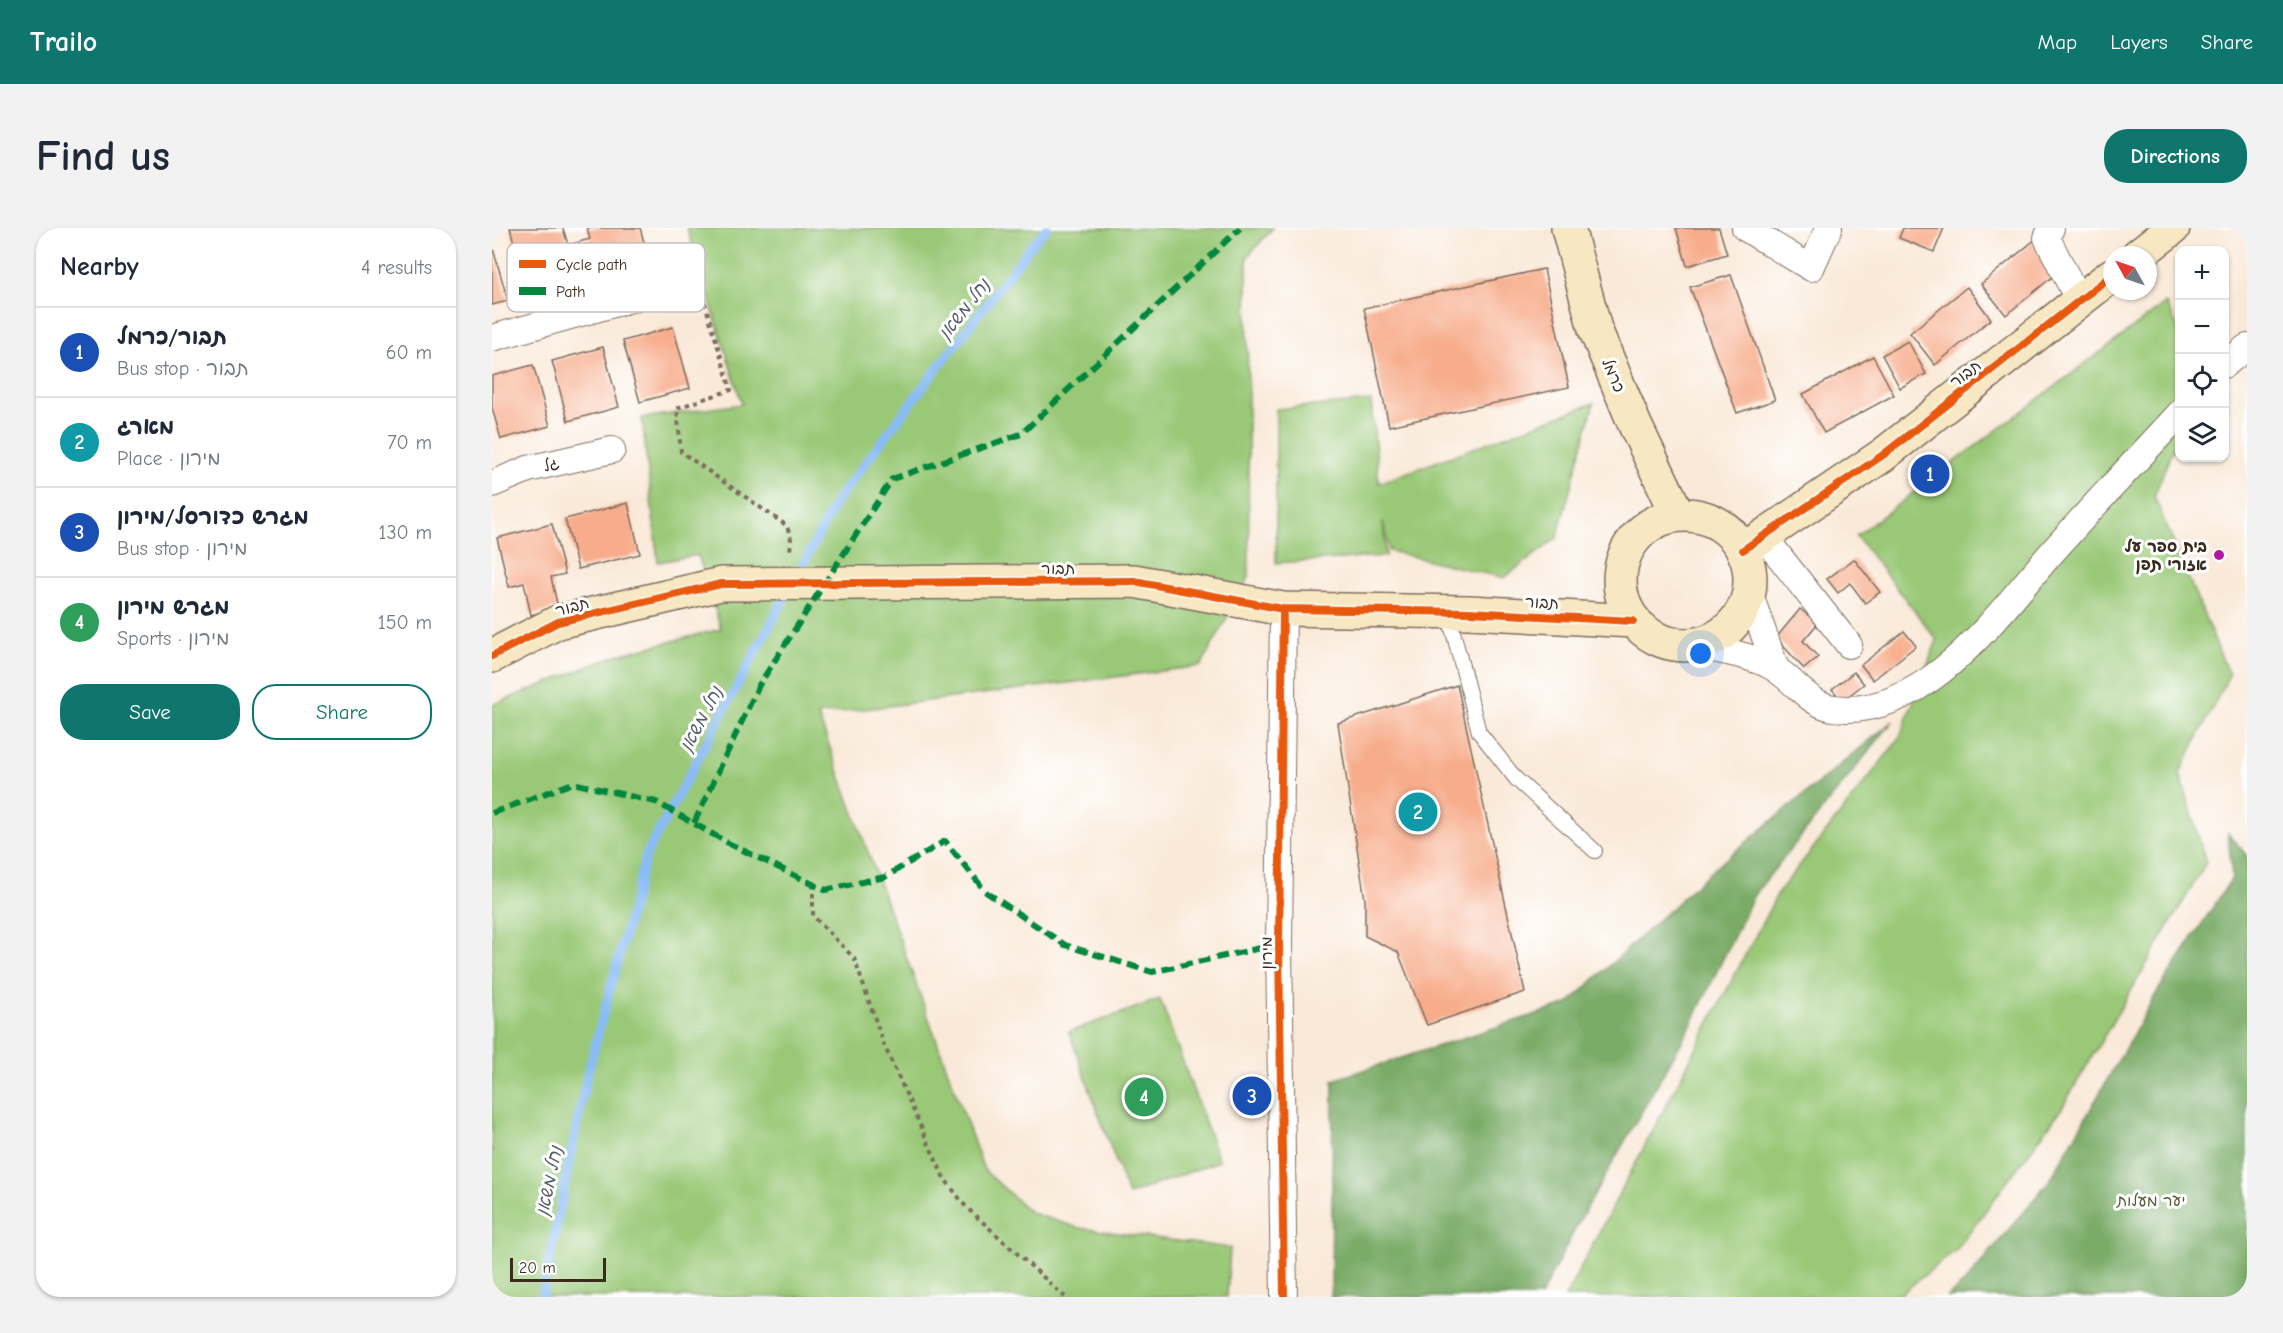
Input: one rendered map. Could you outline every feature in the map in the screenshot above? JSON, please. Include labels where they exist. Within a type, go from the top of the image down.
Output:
[{"type":"street","name":"כרמל","points":[[1568,228],[1595,329],[1635,426],[1678,515]]},
{"type":"street","points":[[1745,228],[1811,268],[1829,228]]},
{"type":"street","points":[[2051,228],[2047,238],[2079,301]]},
{"type":"street","points":[[2150,246],[2174,228]]},
{"type":"street","name":"תבור","points":[[1754,543],[1883,455],[2103,282]]},
{"type":"street","points":[[492,338],[585,312]]},
{"type":"street","points":[[2229,361],[2247,347]]},
{"type":"street","points":[[1849,645],[1754,543],[1732,534],[1716,522],[1698,516],[1678,515],[1659,520],[1642,531],[1629,546],[1621,564],[1619,584],[1624,604],[1634,621],[1649,635],[1669,643],[1734,653],[1776,669],[1800,692],[1831,708],[1866,708],[1900,696],[1946,669],[1986,631],[2047,558],[2175,418]]},
{"type":"street","name":"גל","points":[[492,483],[528,469],[612,450]]},
{"type":"street","points":[[1754,543],[1749,571],[1749,592],[1776,669]]},
{"type":"street","name":"תבור","points":[[492,656],[558,622],[721,584],[1134,580],[1283,609],[1448,612],[1634,621]]},
{"type":"street","points":[[1690,645],[1710,640],[1728,628],[1741,612],[1749,592]]},
{"type":"street","name":"מירון","points":[[1283,609],[1279,944],[1284,1297]]},
{"type":"lane","points":[[1448,612],[1479,732],[1516,779],[1595,851]]},
{"type":"path","points":[[705,303],[732,390],[678,408],[681,452],[788,526],[791,539],[789,583]]},
{"type":"path","points":[[813,884],[813,916],[854,958],[884,1045],[944,1178],[966,1207],[1065,1297]]},
{"type":"green space","points":[[687,228],[1273,228],[1247,257],[1249,577],[1201,666],[818,715],[984,1170],[1031,1213],[1079,1228],[1230,1248],[1227,1297],[492,1297],[492,705],[617,655],[721,629],[698,555],[658,562],[642,418],[742,404],[705,286],[705,243],[692,243]]},
{"type":"green space","points":[[2166,303],[2175,322],[2175,444],[2154,496],[2229,675],[2180,773],[2206,863],[2060,1111],[1957,1249],[1897,1297],[1565,1297],[1778,893],[1899,739],[1937,640],[1856,536]]},
{"type":"green space","points":[[1371,401],[1379,483],[1594,403],[1557,538],[1504,578],[1389,551],[1383,521],[1386,556],[1276,563],[1276,409]]},
{"type":"green space","points":[[1893,721],[1754,895],[1689,1029],[1581,1218],[1540,1297],[1331,1297],[1333,1080],[1568,1004],[1709,873]]},
{"type":"green space","name":"יער מעלות","points":[[2228,833],[2247,856],[2247,1297],[1947,1297],[1965,1282],[2050,1180],[2156,994],[2232,878]]},
{"type":"green space","points":[[1160,999],[1219,1161],[1128,1195],[1069,1032]]},
{"type":"building","points":[[510,228],[563,228],[567,243],[514,243]]},
{"type":"building","points":[[587,228],[640,228],[644,243],[575,243],[590,239]]},
{"type":"building","points":[[1676,228],[1719,228],[1727,254],[1687,266]]},
{"type":"building","points":[[1903,228],[1944,228],[1934,252],[1899,238]]},
{"type":"building","points":[[2037,238],[2062,269],[2006,315],[1981,284]]},
{"type":"building","points":[[492,245],[507,301],[492,305]]},
{"type":"building","points":[[1544,269],[1569,387],[1389,426],[1364,308]]},
{"type":"building","points":[[1731,275],[1775,400],[1737,413],[1690,287]]},
{"type":"building","points":[[1967,287],[1991,319],[1935,365],[1910,333]]},
{"type":"building","points":[[673,327],[690,388],[640,402],[623,341]]},
{"type":"building","points":[[1908,341],[1926,374],[1900,388],[1882,355]]},
{"type":"building","points":[[603,347],[619,407],[568,421],[552,361]]},
{"type":"building","points":[[1873,356],[1894,395],[1824,433],[1803,394]]},
{"type":"building","points":[[533,365],[550,426],[501,439],[492,408],[492,376]]},
{"type":"building","points":[[628,503],[640,554],[578,569],[565,519]]},
{"type":"building","points":[[552,524],[565,574],[551,577],[558,608],[531,615],[524,583],[509,587],[497,538]]},
{"type":"building","points":[[1854,559],[1880,592],[1865,603],[1850,583],[1838,593],[1827,579]]},
{"type":"building","points":[[1800,609],[1818,623],[1803,641],[1818,657],[1804,669],[1776,638]]},
{"type":"building","points":[[1904,631],[1916,646],[1873,680],[1861,665]]},
{"type":"building","points":[[1854,672],[1864,684],[1842,701],[1832,689]]},
{"type":"building","points":[[1457,685],[1525,992],[1427,1025],[1398,952],[1365,936],[1365,900],[1338,723]]},
{"type":"waterway","name":"נחל משאן","points":[[797,576],[837,500],[1033,243],[1047,228]]},
{"type":"waterway","name":"נחל משאן","points":[[542,1297],[587,1075],[646,855],[789,590]]},
{"type":"marked path","points":[[694,823],[759,685],[892,479],[1021,434],[1240,228]]},
{"type":"marked path","points":[[492,813],[573,783],[656,802],[730,844],[825,890],[885,877],[945,841],[986,892],[1065,945],[1152,972],[1279,944]]},
{"type":"cycle path","points":[[1743,550],[1883,455],[2103,282]]},
{"type":"cycle path","points":[[492,656],[558,622],[721,584],[1134,581],[1283,609],[1469,612],[1633,621]]},
{"type":"cycle path","points":[[1283,609],[1279,944],[1284,1297]]},
{"type":"place","name":"תבור/כרמל","points":[[1930,474]]},
{"type":"place","name":"בית ספר על אזורי תפן","points":[[2219,555]]},
{"type":"place","name":"מארג","points":[[1418,812]]},
{"type":"place","name":"מגרש כדורסל/מירון","points":[[1252,1096]]},
{"type":"place","name":"מגרש מירון","points":[[1144,1097]]}]
